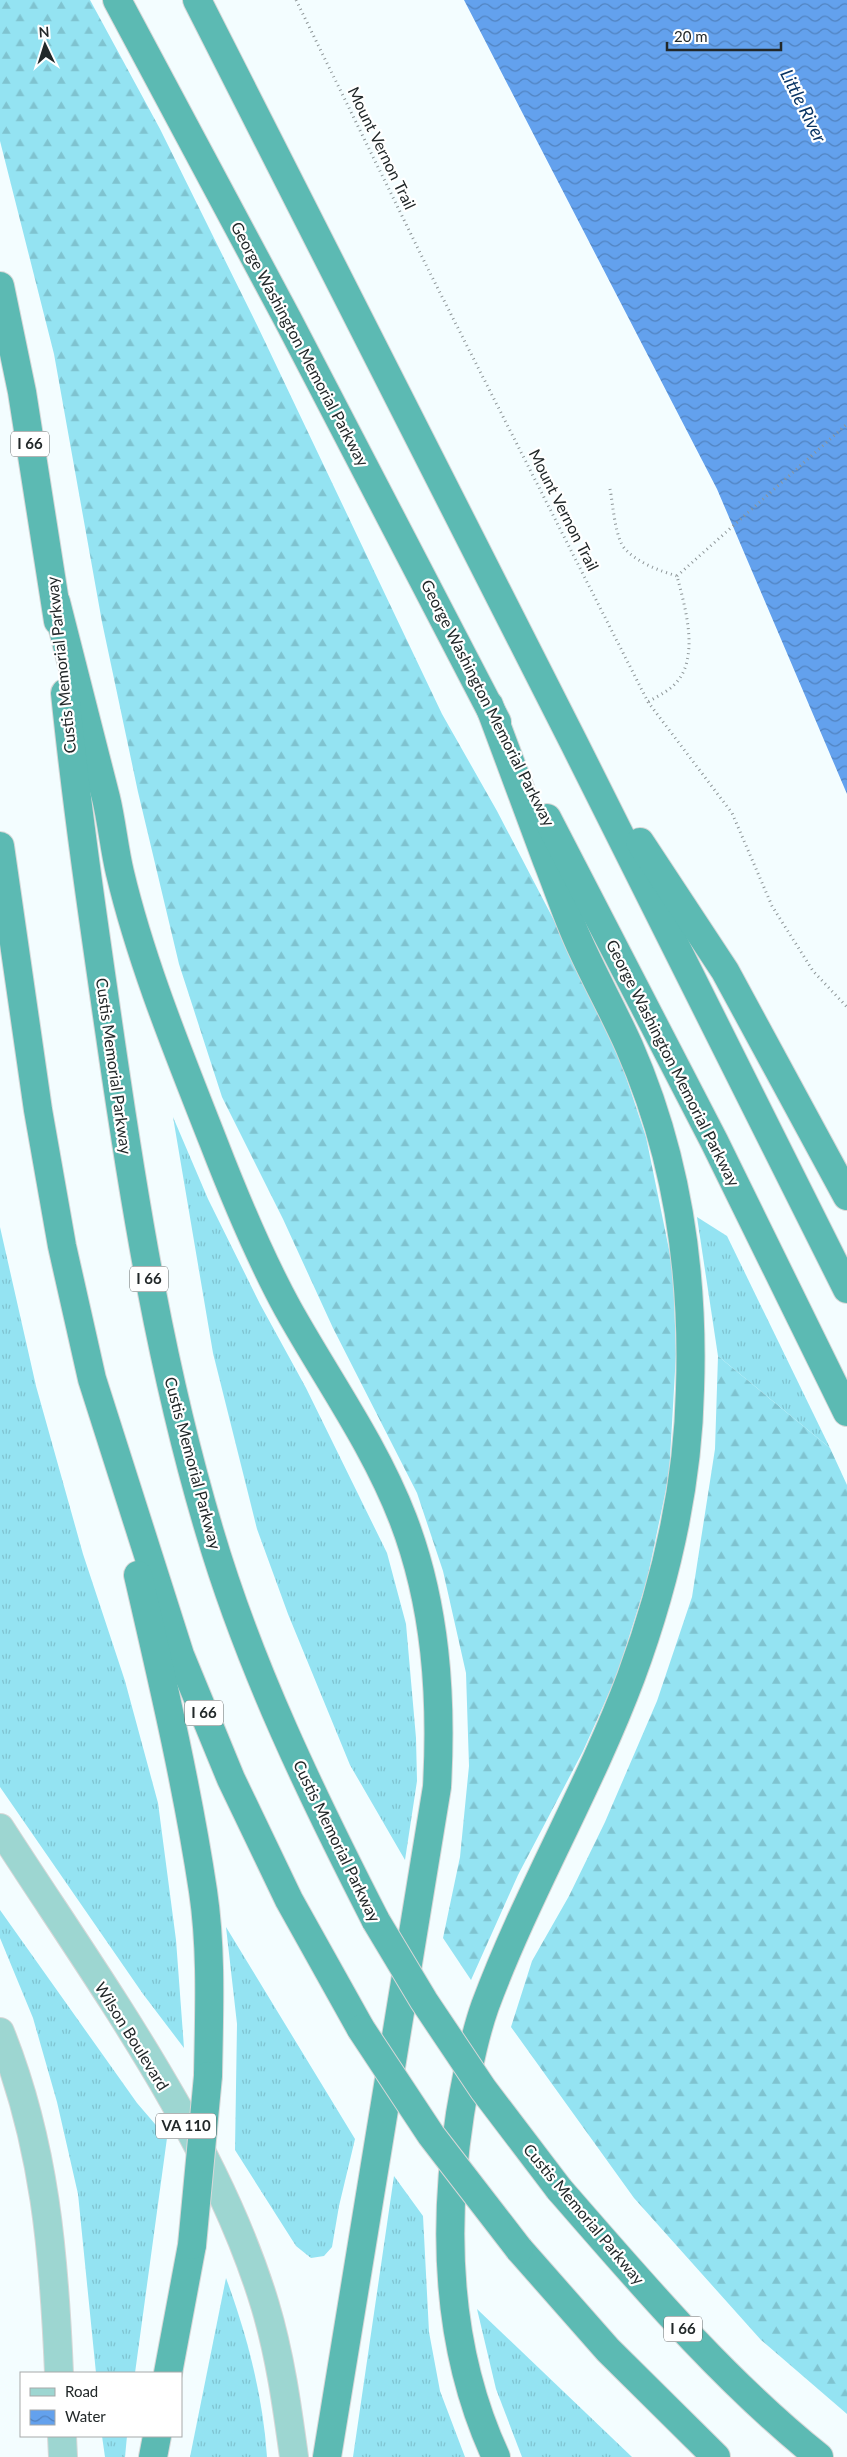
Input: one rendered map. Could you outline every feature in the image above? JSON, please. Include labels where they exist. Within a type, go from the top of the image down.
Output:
[{"type":"highway","name":"George Washington Memorial Parkway","points":[[117,0],[288,320],[489,705],[714,1141],[847,1412]]},
{"type":"highway","points":[[196,0],[574,743],[847,1289]]},
{"type":"highway","name":"Custis Memorial Parkway","points":[[0,286],[22,392],[56,602],[76,806],[122,1124],[146,1265],[175,1401],[210,1534],[254,1658],[309,1788],[376,1921],[424,2000],[483,2089],[559,2189],[693,2339],[783,2427],[819,2457]]},
{"type":"highway","points":[[56,602],[107,802],[120,872],[156,993],[214,1145],[287,1307],[378,1465],[403,1520],[428,1604],[435,1646],[439,1735],[437,1787],[327,2457]]},
{"type":"highway","points":[[489,705],[576,935],[630,1048],[661,1133],[673,1174],[682,1223],[688,1282],[690,1381],[687,1439],[678,1504],[668,1556],[651,1615],[631,1676],[602,1746],[509,1948],[484,2010],[465,2080],[450,2201],[452,2296],[458,2342],[470,2391],[496,2457]]},
{"type":"highway","points":[[574,743],[725,971],[847,1196]]},
{"type":"highway","name":"I 66","points":[[0,846],[42,1129],[62,1246],[92,1379],[180,1655],[231,1779],[288,1900],[361,2029],[431,2134],[519,2249],[608,2350],[716,2457]]},
{"type":"highway","points":[[92,1379],[146,1612],[203,1892],[209,2009],[208,2076],[192,2245],[168,2372]]},
{"type":"highway","points":[[153,2457],[157,2437]]},
{"type":"main road","name":"Wilson Boulevard","points":[[0,1828],[139,2043],[216,2182],[240,2237],[265,2305],[282,2373],[294,2457]]},
{"type":"main road","points":[[0,2032],[20,2083],[33,2131],[44,2188],[56,2300],[59,2372]]},
{"type":"main road","points":[[62,2437],[63,2457]]},
{"type":"path","name":"Mount Vernon Trail","points":[[296,0],[431,276],[648,702],[732,813],[772,906],[812,971],[847,1007]]},
{"type":"path","points":[[677,576],[847,424]]},
{"type":"path","points":[[610,489],[616,524],[625,548],[647,564],[677,576]]},
{"type":"path","points":[[648,702],[675,684],[685,666],[688,630],[677,576]]},
{"type":"green space","points":[[0,0],[90,0],[160,129],[257,325],[442,714],[497,811],[609,1026],[646,1137],[673,1269],[676,1354],[669,1475],[647,1580],[617,1675],[583,1751],[518,1875],[471,1980],[443,1938],[460,1857],[469,1766],[466,1673],[443,1571],[417,1493],[333,1328],[283,1219],[222,1097],[179,964],[138,792],[102,622],[54,354],[0,141]]},
{"type":"green space","points":[[173,1117],[208,1199],[260,1304],[306,1388],[387,1553],[406,1624],[416,1738],[417,1781],[405,1860],[350,1765],[288,1614],[257,1529],[213,1353]]},
{"type":"green space","points":[[697,1217],[727,1236],[830,1448],[718,1356]]},
{"type":"green space","points":[[0,1227],[36,1386],[83,1554],[125,1681],[158,1803],[176,1940],[184,2048],[143,1994],[0,1787]]},
{"type":"green space","points":[[718,1356],[830,1448],[847,1485],[847,2414],[761,2340],[634,2198],[511,2027],[532,1961],[569,1896],[605,1822],[657,1701],[692,1597],[715,1449]]},
{"type":"green space","points":[[0,1910],[137,2103],[167,2138],[135,2372],[96,2372],[78,2194],[57,2102],[33,2018],[0,1938]]},
{"type":"green space","points":[[226,1927],[355,2139],[339,2206],[332,2247],[324,2256],[311,2258],[296,2246],[235,2150],[237,2024]]},
{"type":"green space","points":[[394,2176],[423,2216],[429,2332],[440,2391],[465,2457],[353,2457]]},
{"type":"green space","points":[[226,2278],[241,2321],[253,2366],[262,2411],[267,2457],[190,2457]]},
{"type":"green space","points":[[477,2309],[632,2457],[522,2457],[496,2389]]},
{"type":"green space","points":[[102,2437],[127,2437],[125,2457],[105,2457]]},
{"type":"water","name":"Little River","points":[[464,0],[847,0],[847,794],[717,489]]}]
